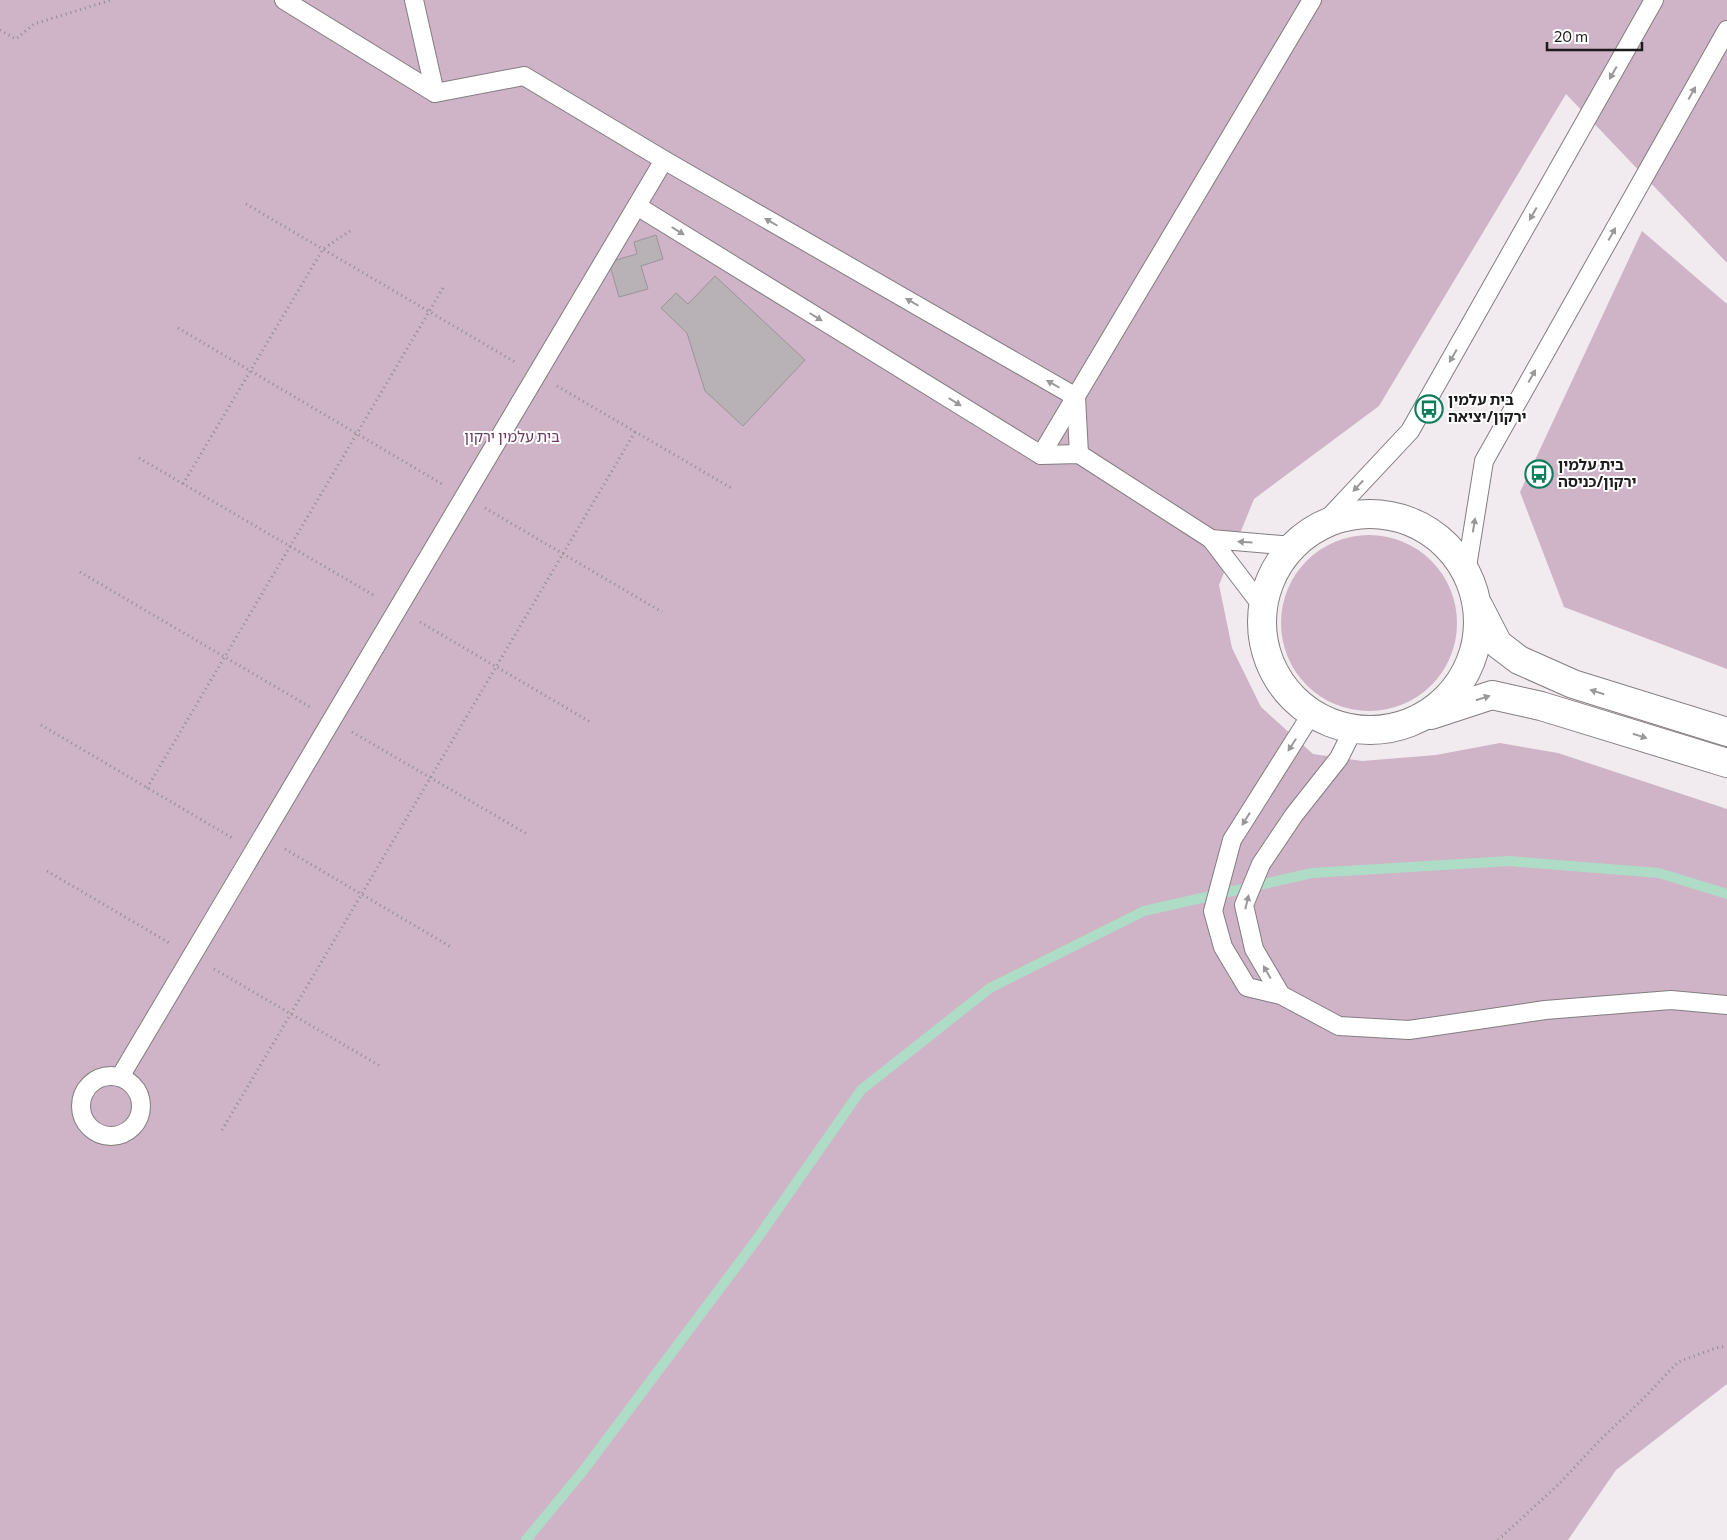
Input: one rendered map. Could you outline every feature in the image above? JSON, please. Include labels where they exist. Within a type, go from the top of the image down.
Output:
[{"type":"street","points":[[1727,732],[1572,684],[1519,660],[1498,644],[1476,600],[1466,573],[1447,546],[1419,526],[1411,523],[1387,516],[1353,516],[1321,526],[1293,546],[1279,564],[1268,584],[1262,606],[1262,640],[1273,672],[1293,699],[1321,719],[1353,730],[1388,729],[1492,695],[1541,706],[1727,763]]},
{"type":"street","points":[[1420,718],[1443,702],[1461,681],[1473,655],[1478,627],[1476,600]]},
{"type":"lane","points":[[284,0],[435,93],[524,76],[664,160],[1076,397]]},
{"type":"lane","points":[[414,0],[435,93]]},
{"type":"lane","points":[[1041,456],[1312,0]]},
{"type":"lane","points":[[1321,526],[1410,431],[1654,0]]},
{"type":"lane","points":[[1466,573],[1484,461],[1727,30]]},
{"type":"lane","points":[[120,1077],[664,160]]},
{"type":"lane","points":[[637,206],[1041,456],[1079,454],[1211,539],[1262,606]]},
{"type":"lane","points":[[1076,397],[1079,454]]},
{"type":"lane","points":[[1211,539],[1293,546]]},
{"type":"lane","points":[[1312,713],[1232,840],[1214,911],[1223,948],[1247,987],[1281,996],[1339,1026],[1409,1030],[1545,1010],[1671,1000],[1727,1005]]},
{"type":"lane","points":[[1281,996],[1254,949],[1244,905],[1260,864],[1294,814],[1339,758],[1353,730]]},
{"type":"path","points":[[0,30],[16,38],[34,24],[111,0]]},
{"type":"path","points":[[246,204],[733,489]]},
{"type":"path","points":[[184,484],[323,249],[350,231]]},
{"type":"path","points":[[147,788],[443,288]]},
{"type":"path","points":[[178,328],[662,612]]},
{"type":"path","points":[[222,1130],[635,432]]},
{"type":"path","points":[[139,458],[592,723]]},
{"type":"path","points":[[80,572],[527,834]]},
{"type":"path","points":[[40,725],[147,788],[361,894],[451,947]]},
{"type":"path","points":[[1498,1540],[1559,1484],[1678,1362],[1716,1348],[1727,1346]]},
{"type":"green space","name":"בית עלמין ירקון","points":[[0,0],[1727,0],[1727,263],[1566,94],[1379,406],[1254,499],[1219,585],[1232,648],[1261,707],[1313,754],[1362,761],[1436,755],[1500,743],[1558,753],[1727,809],[1727,1384],[1616,1470],[1568,1540],[0,1540]]},
{"type":"green space","points":[[1642,231],[1727,304],[1727,669],[1564,607],[1520,492]]},
{"type":"green space","points":[[1360,535],[1378,535],[1411,545],[1437,567],[1447,581],[1453,597],[1457,623],[1453,649],[1447,665],[1425,691],[1411,701],[1395,707],[1378,711],[1360,711],[1327,701],[1301,679],[1291,665],[1285,649],[1281,632],[1281,614],[1291,581],[1313,555],[1327,545],[1343,539]]},
{"type":"building","points":[[656,235],[663,259],[641,266],[648,289],[619,297],[609,262],[637,254],[634,242]]},
{"type":"building","points":[[715,276],[805,360],[743,426],[705,391],[687,333],[661,308],[676,293],[688,304]]},
{"type":"waterway","points":[[526,1540],[583,1471],[757,1239],[861,1090],[990,988],[1144,911],[1312,873],[1509,861],[1659,873],[1727,894]]},
{"type":"place","name":"בית עלמין ירקון/יציאה","points":[[1429,409]]},
{"type":"place","name":"בית עלמין ירקון/כניסה","points":[[1539,474]]}]
